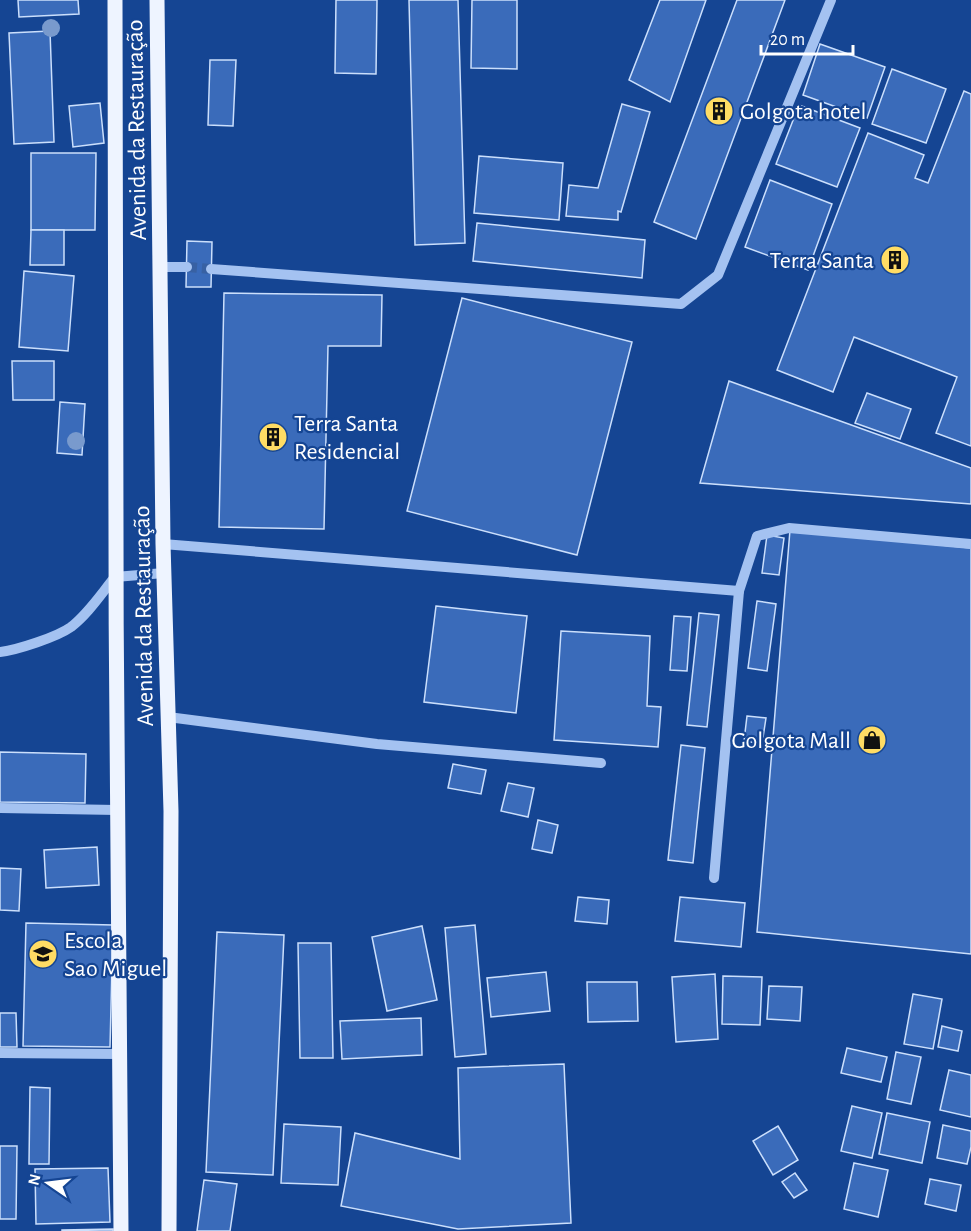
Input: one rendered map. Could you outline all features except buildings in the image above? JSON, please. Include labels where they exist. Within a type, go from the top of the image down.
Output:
[{"type":"main road","name":"Avenida da Restauração","points":[[115,0],[117,429],[115,578],[121,1231]]},
{"type":"main road","name":"Avenida da Restauração","points":[[157,0],[164,573],[171,823],[169,1231]]},
{"type":"street","points":[[211,269],[681,304],[718,275],[831,0]]},
{"type":"street","points":[[160,267],[187,267]]},
{"type":"street","points":[[714,878],[739,591],[757,536],[789,528],[971,544]]},
{"type":"street","points":[[164,544],[739,591]]},
{"type":"street","points":[[0,652],[16,651],[70,628],[115,578],[164,573]]},
{"type":"street","points":[[168,717],[377,744],[601,763]]},
{"type":"street","points":[[0,808],[117,810]]},
{"type":"street","points":[[0,1053],[119,1054]]},
{"type":"tunnel","points":[[187,267],[211,269]]},
{"type":"place","name":"Golgota hotel","points":[[719,111]]},
{"type":"place","name":"Terra Santa","points":[[895,260]]},
{"type":"place","name":"Terra Santa Residencial","points":[[273,437]]},
{"type":"place","name":"Golgota Mall","points":[[872,740]]},
{"type":"place","name":"Escola Sao Miguel","points":[[43,954]]}]
